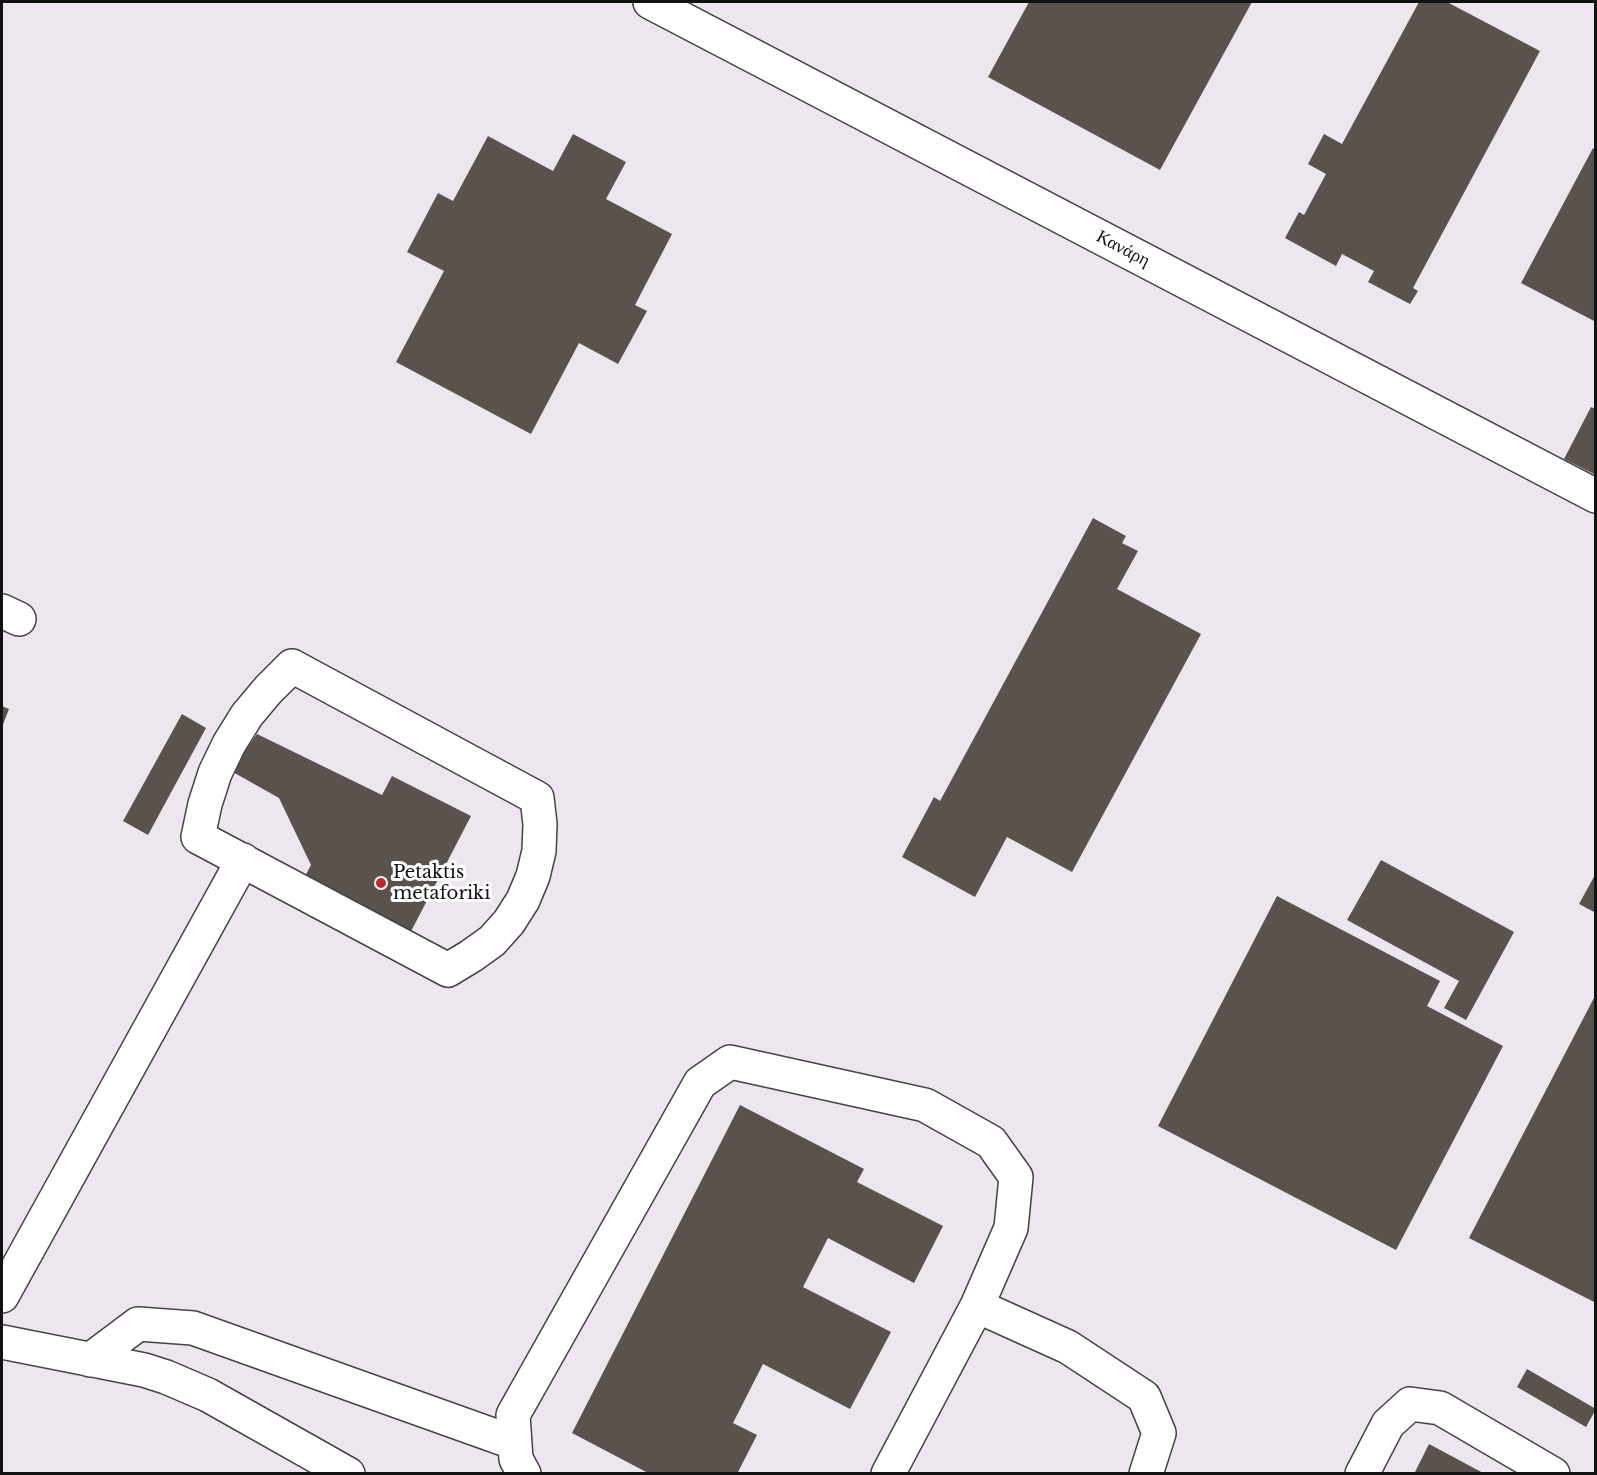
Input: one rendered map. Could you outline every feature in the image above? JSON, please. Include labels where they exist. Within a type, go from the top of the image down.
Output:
[{"type":"street","name":"Κανάρη","points":[[650,2],[1596,496]]},
{"type":"street","points":[[292,666],[537,798],[540,824],[539,850],[533,876],[523,900],[509,922],[492,941],[448,970],[243,860],[198,837],[205,804],[215,773],[229,744],[268,690],[292,666]]},
{"type":"street","points":[[2,1296],[243,860]]},
{"type":"street","points":[[90,1360],[138,1324],[193,1328],[519,1458],[513,1415],[700,1083],[730,1062],[925,1105],[991,1142],[1016,1177],[1011,1228],[977,1306],[888,1473]]},
{"type":"street","points":[[977,1306],[1068,1347],[1144,1397],[1159,1432],[1146,1473]]},
{"type":"street","points":[[2,1342],[144,1370],[188,1385],[348,1473]]},
{"type":"street","points":[[1362,1473],[1388,1424],[1410,1404],[1440,1408],[1553,1473]]},
{"type":"shaded area","points":[[2,2],[1595,2],[1595,1473],[2,1473]]},
{"type":"building","points":[[1029,2],[1252,2],[1160,170],[988,77]]},
{"type":"building","points":[[1419,2],[1447,2],[1540,51],[1413,288],[1418,291],[1410,304],[1368,282],[1374,271],[1342,254],[1336,266],[1285,238],[1299,212],[1304,215],[1326,174],[1308,164],[1324,134],[1342,144]]},
{"type":"building","points":[[573,134],[626,162],[606,199],[672,234],[635,305],[647,311],[618,364],[579,343],[531,434],[396,362],[444,271],[407,252],[438,193],[453,201],[488,136],[553,171]]},
{"type":"building","points":[[1593,148],[1596,150],[1596,322],[1521,283]]},
{"type":"building","points":[[1591,407],[1596,409],[1596,475],[1564,459]]},
{"type":"building","points":[[1093,518],[1126,536],[1122,543],[1138,551],[1117,589],[1201,634],[1072,872],[1007,837],[975,897],[902,857],[934,797],[940,801]]},
{"type":"building","points":[[2,706],[9,709],[2,727]]},
{"type":"building","points":[[182,714],[206,728],[148,835],[123,821]]},
{"type":"building","points":[[257,734],[382,795],[392,776],[471,816],[407,939],[301,884],[311,865],[279,798],[231,771]]},
{"type":"building","points":[[1381,860],[1514,932],[1466,1020],[1444,1008],[1459,981],[1347,920]]},
{"type":"building","points":[[1596,873],[1596,913],[1579,904]]},
{"type":"building","points":[[1277,896],[1440,981],[1427,1006],[1503,1046],[1396,1250],[1158,1126]]},
{"type":"building","points":[[1596,994],[1596,1303],[1469,1238]]},
{"type":"building","points":[[740,1105],[864,1169],[857,1182],[943,1226],[914,1283],[828,1238],[803,1287],[891,1332],[850,1409],[763,1364],[733,1423],[757,1435],[737,1474],[650,1474],[572,1433]]},
{"type":"building","points":[[1527,1369],[1596,1409],[1586,1427],[1517,1387]]},
{"type":"building","points":[[1429,1444],[1485,1474],[1414,1474]]},
{"type":"place","name":"Petaktis metaforiki","points":[[381,883]]}]
